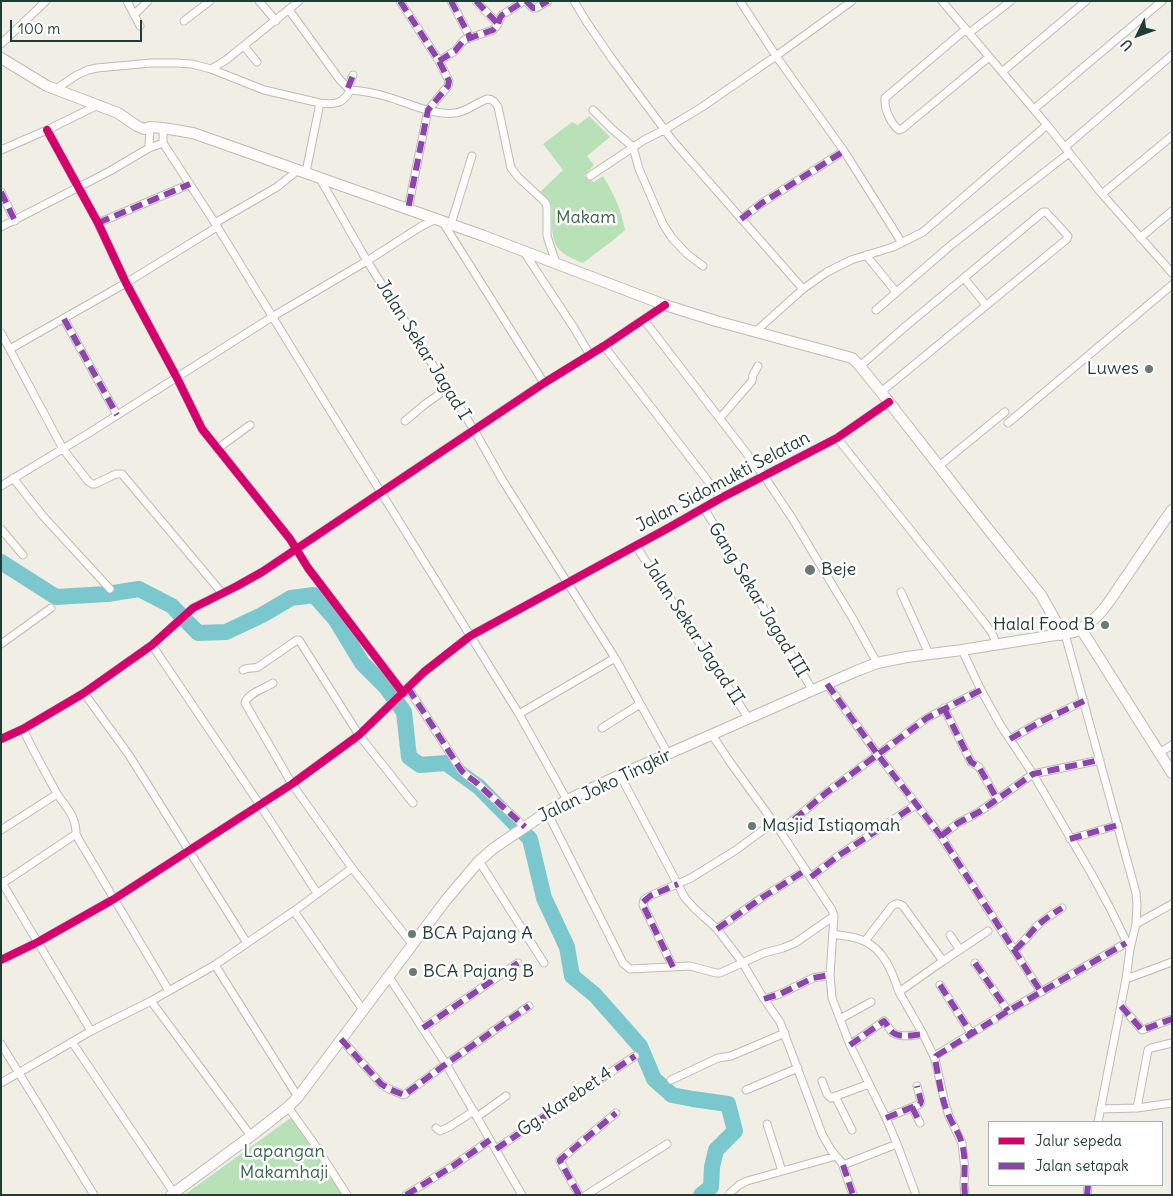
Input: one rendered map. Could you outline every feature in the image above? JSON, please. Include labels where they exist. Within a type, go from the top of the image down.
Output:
[{"type":"main road","points":[[1,58],[39,81],[127,118],[147,124],[147,128],[163,128],[193,133],[443,221],[665,305],[852,358],[883,391],[889,402],[1041,594],[1063,635]]},
{"type":"main road","points":[[1172,510],[1110,602],[1094,620],[1081,629],[1172,773]]},
{"type":"main road","name":"Jalan Joko Tingkir","points":[[173,1194],[251,1136],[298,1097],[412,944],[478,861],[547,812],[567,800],[620,775],[877,663],[1063,635],[1081,629]]},
{"type":"street","points":[[1,44],[46,1]]},
{"type":"street","points":[[127,1],[140,26]]},
{"type":"street","points":[[134,15],[148,1]]},
{"type":"street","points":[[184,21],[210,1]]},
{"type":"street","points":[[259,1],[276,21]]},
{"type":"street","points":[[212,69],[276,21],[299,1]]},
{"type":"street","points":[[451,1],[470,37]]},
{"type":"street","points":[[476,1],[498,24]]},
{"type":"street","points":[[439,62],[455,51],[460,43],[470,37],[492,30],[506,12],[525,1],[536,8],[548,1]]},
{"type":"street","points":[[574,1],[612,59],[664,130],[802,289]]},
{"type":"street","points":[[740,1],[776,56],[844,151],[902,243]]},
{"type":"street","points":[[590,176],[644,140],[702,107],[852,1]]},
{"type":"street","points":[[989,58],[902,129],[896,128],[887,110],[885,98],[968,31],[1011,1]]},
{"type":"street","points":[[1002,72],[1086,1]]},
{"type":"street","points":[[1034,109],[1162,1]]},
{"type":"street","points":[[403,2],[449,81],[442,94],[428,110],[408,209]]},
{"type":"street","points":[[947,3],[989,58],[1034,109],[1102,194],[1172,273]]},
{"type":"street","points":[[289,10],[340,80],[349,89],[376,94],[428,110],[453,114],[487,99],[496,103],[512,168],[518,177],[547,206],[547,236],[556,263]]},
{"type":"street","points":[[244,46],[256,62]]},
{"type":"street","points":[[876,310],[1067,150],[1172,55]]},
{"type":"street","points":[[56,89],[77,75],[97,68],[151,63],[176,63],[192,64],[212,69],[264,90],[292,98],[332,104],[346,98],[353,74]]},
{"type":"street","points":[[10,349],[126,283],[302,171],[320,103]]},
{"type":"street","points":[[1,150],[98,106]]},
{"type":"street","points":[[593,110],[633,147],[639,169],[662,224],[687,254],[703,266]]},
{"type":"street","points":[[755,332],[802,289],[827,272],[840,265],[902,243],[928,228],[1047,125]]},
{"type":"street","points":[[147,128],[149,148]]},
{"type":"street","points":[[163,128],[163,144],[216,225],[519,714],[567,800]]},
{"type":"street","points":[[47,130],[98,223],[126,283],[202,429],[288,536],[308,568],[461,770],[524,828]]},
{"type":"street","points":[[1102,194],[1172,136]]},
{"type":"street","points":[[1,228],[149,148],[163,144]]},
{"type":"street","points":[[741,219],[785,188],[844,151]]},
{"type":"street","points":[[443,221],[472,156]]},
{"type":"street","name":"Jalan Sekar Jagad I","points":[[319,177],[367,261],[615,658],[668,754]]},
{"type":"street","points":[[98,223],[190,184]]},
{"type":"street","points":[[1,192],[15,220]]},
{"type":"street","points":[[1140,238],[1172,211]]},
{"type":"street","points":[[859,364],[1044,212],[1068,236],[883,391]]},
{"type":"street","points":[[420,227],[422,214]]},
{"type":"street","points":[[1,486],[420,227],[443,221]]},
{"type":"street","points":[[443,221],[544,383]]},
{"type":"street","points":[[522,250],[590,354]]},
{"type":"street","points":[[866,255],[896,292]]},
{"type":"street","points":[[964,278],[986,305]]},
{"type":"street","points":[[1008,423],[1172,285]]},
{"type":"street","points":[[646,298],[646,318],[764,476],[854,619],[877,663]]},
{"type":"street","points":[[1,739],[23,729],[84,693],[152,645],[193,608],[262,572],[544,383],[665,305]]},
{"type":"street","points":[[64,319],[117,415]]},
{"type":"street","points":[[1,333],[63,449],[76,467],[92,484],[119,473],[122,474],[222,594]]},
{"type":"street","points":[[604,346],[721,498]]},
{"type":"street","points":[[720,418],[752,381],[758,366]]},
{"type":"street","points":[[405,421],[448,388]]},
{"type":"street","name":"Jalan Sidomukti Selatan","points":[[1,960],[38,942],[114,899],[292,784],[359,735],[441,659],[470,636],[568,584],[721,498],[837,438],[889,402]]},
{"type":"street","points":[[939,466],[1005,412]]},
{"type":"street","points":[[217,449],[250,425]]},
{"type":"street","points":[[837,438],[984,622],[992,633],[997,645]]},
{"type":"street","points":[[13,478],[43,516],[110,589]]},
{"type":"street","name":"Gang Sekar Jagad III","points":[[704,508],[813,691]]},
{"type":"street","points":[[1,529],[23,555]]},
{"type":"street","name":"Jalan Sekar Jagad II","points":[[636,546],[749,719]]},
{"type":"street","points":[[901,592],[929,654]]},
{"type":"street","points":[[1,644],[50,608]]},
{"type":"street","points":[[1063,635],[1084,701],[1136,893],[1137,905],[1136,924],[1128,946],[1126,979],[1098,1121]]},
{"type":"street","points":[[243,670],[258,667],[297,640],[300,640],[359,735],[413,803]]},
{"type":"street","points":[[152,645],[317,893]]},
{"type":"street","points":[[962,650],[981,690],[1033,774],[1105,899],[1128,946]]},
{"type":"street","points":[[519,714],[615,658]]},
{"type":"street","points":[[273,684],[250,695],[245,703],[292,784],[352,868],[412,944]]},
{"type":"street","points":[[827,684],[878,755],[941,836],[1041,992]]},
{"type":"street","points":[[780,831],[826,793],[927,718],[981,690]]},
{"type":"street","points":[[84,693],[129,754],[247,944]]},
{"type":"street","points":[[1010,739],[1084,701]]},
{"type":"street","points":[[602,728],[640,704]]},
{"type":"street","points":[[944,708],[971,762],[979,767],[997,799]]},
{"type":"street","points":[[23,729],[57,794],[73,816],[78,840],[169,991]]},
{"type":"street","points":[[712,735],[828,902],[834,916],[830,975],[832,998],[850,1045],[886,1118],[916,1195]]},
{"type":"street","points":[[1159,753],[1172,745]]},
{"type":"street","points":[[941,836],[1033,774],[1100,760]]},
{"type":"street","points":[[620,775],[685,898],[717,929],[742,962],[780,1022],[826,1142],[843,1166],[853,1195]]},
{"type":"street","points":[[1,830],[57,794]]},
{"type":"street","points":[[811,877],[838,856],[917,804]]},
{"type":"street","points":[[547,812],[627,968],[694,966],[716,973],[724,971],[742,962],[795,942],[834,916]]},
{"type":"street","points":[[672,967],[643,902],[650,896],[691,878],[736,850],[774,822]]},
{"type":"street","points":[[1070,839],[1118,826]]},
{"type":"street","points":[[76,834],[2,882],[90,1031]]},
{"type":"street","points":[[478,861],[544,963]]},
{"type":"street","points":[[1,1083],[90,1031],[151,1001],[215,965],[294,911],[352,868]]},
{"type":"street","points":[[717,929],[806,870]]},
{"type":"street","points":[[865,941],[892,906],[901,904],[943,961]]},
{"type":"street","points":[[1136,924],[1172,904]]},
{"type":"street","points":[[1015,950],[1038,926],[1062,908]]},
{"type":"street","points":[[294,911],[363,1010]]},
{"type":"street","points":[[899,992],[988,931]]},
{"type":"street","points":[[833,934],[865,941],[875,947],[886,962],[899,992],[923,1034],[935,1059],[944,1103],[962,1143],[965,1195]]},
{"type":"street","points":[[950,935],[960,950]]},
{"type":"street","points":[[935,1059],[938,1054],[1008,1011],[1128,946]]},
{"type":"street","points":[[975,962],[1008,1011]]},
{"type":"street","points":[[1126,979],[1172,962]]},
{"type":"street","points":[[423,1028],[518,963]]},
{"type":"street","points":[[215,965],[298,1097]]},
{"type":"street","points":[[764,999],[786,992],[813,978],[830,975]]},
{"type":"street","points":[[389,976],[446,1064],[522,1195]]},
{"type":"street","points":[[940,985],[972,1033]]},
{"type":"street","points":[[151,1001],[251,1136]]},
{"type":"street","points":[[840,1019],[870,1002]]},
{"type":"street","points":[[341,1039],[381,1084],[402,1095],[529,1006]]},
{"type":"street","points":[[1121,1006],[1142,1030],[1172,1019]]},
{"type":"street","points":[[850,1045],[884,1021],[896,1034],[906,1036],[923,1034]]},
{"type":"street","points":[[670,1080],[718,1058],[732,1056],[785,1033]]},
{"type":"street","points":[[72,1042],[173,1194]]},
{"type":"street","points":[[1137,1108],[1148,1050],[1172,1043]]},
{"type":"street","points":[[1,1044],[94,1195]]},
{"type":"street","name":"Gg. Karebet 4","points":[[496,1149],[635,1056]]},
{"type":"street","points":[[746,1090],[798,1068]]},
{"type":"street","points":[[822,1080],[829,1096],[832,1098],[869,1084]]},
{"type":"street","points":[[886,1118],[920,1104],[917,1086]]},
{"type":"street","points":[[436,1128],[440,1130],[449,1127],[506,1096]]},
{"type":"street","points":[[835,1096],[852,1130]]},
{"type":"street","points":[[1100,1109],[1137,1108],[1172,1103]]},
{"type":"street","points":[[288,1107],[347,1195]]},
{"type":"street","points":[[912,1107],[920,1123]]},
{"type":"street","points":[[580,1195],[560,1160],[616,1113]]},
{"type":"street","points":[[767,1124],[782,1171]]},
{"type":"street","points":[[406,1195],[490,1140]]},
{"type":"street","points":[[586,1195],[667,1144]]},
{"type":"street","points":[[843,1166],[897,1144]]},
{"type":"street","points":[[730,1193],[747,1181],[836,1156]]},
{"type":"green space","name":"Makam","points":[[589,116],[610,137],[587,156],[594,165],[584,176],[594,182],[603,176],[617,202],[625,230],[583,263],[569,257],[556,245],[552,232],[551,204],[540,192],[563,170],[543,144],[572,122],[578,125]]},
{"type":"green space","name":"Lapangan Makamhaji","points":[[292,1117],[342,1195],[184,1195]]},
{"type":"waterway","points":[[1,562],[56,597],[107,594],[139,589],[172,606],[198,633],[226,632],[262,615],[291,598],[314,595],[336,620],[362,663],[386,687],[404,712],[409,757],[420,765],[446,763],[479,787],[530,839],[544,898],[567,947],[572,976],[595,995],[640,1046],[654,1079],[672,1095],[728,1104],[735,1131],[716,1150],[712,1167],[711,1187],[701,1195]]},
{"type":"marked path","points":[[400,1],[439,61],[449,81],[448,86],[428,110],[408,209]]},
{"type":"marked path","points":[[451,1],[470,37]]},
{"type":"marked path","points":[[476,1],[498,24]]},
{"type":"marked path","points":[[439,61],[455,51],[464,40],[493,30],[502,15],[524,1]]},
{"type":"marked path","points":[[526,1],[533,8],[548,1]]},
{"type":"marked path","points":[[348,88],[353,75]]},
{"type":"marked path","points":[[741,219],[762,203],[844,151]]},
{"type":"marked path","points":[[98,223],[190,184]]},
{"type":"marked path","points":[[1,192],[15,221]]},
{"type":"marked path","points":[[64,319],[117,415]]},
{"type":"marked path","points":[[827,684],[878,755],[941,836],[1041,992]]},
{"type":"marked path","points":[[408,688],[461,770],[525,827]]},
{"type":"marked path","points":[[780,831],[826,793],[927,718],[981,690]]},
{"type":"marked path","points":[[1010,739],[1084,701]]},
{"type":"marked path","points":[[944,708],[971,762],[979,767],[997,799]]},
{"type":"marked path","points":[[941,836],[1033,774],[1100,760]]},
{"type":"marked path","points":[[811,877],[838,856],[917,804]]},
{"type":"marked path","points":[[1070,839],[1118,825]]},
{"type":"marked path","points":[[717,929],[806,870]]},
{"type":"marked path","points":[[673,967],[643,902],[650,896],[678,884]]},
{"type":"marked path","points":[[1015,950],[1038,925],[1062,908]]},
{"type":"marked path","points":[[965,1195],[963,1150],[960,1137],[944,1103],[936,1056],[1008,1011],[1126,943]]},
{"type":"marked path","points":[[423,1028],[518,963]]},
{"type":"marked path","points":[[975,963],[1008,1011]]},
{"type":"marked path","points":[[764,999],[780,994],[813,978],[830,975]]},
{"type":"marked path","points":[[940,985],[971,1033]]},
{"type":"marked path","points":[[341,1039],[381,1084],[404,1095],[529,1006]]},
{"type":"marked path","points":[[1121,1006],[1142,1030],[1172,1019]]},
{"type":"marked path","points":[[850,1045],[884,1021],[891,1031],[898,1035],[923,1034]]},
{"type":"marked path","points":[[496,1149],[635,1056]]},
{"type":"marked path","points":[[886,1118],[920,1104],[917,1086]]},
{"type":"marked path","points":[[912,1107],[920,1123]]},
{"type":"marked path","points":[[579,1195],[560,1160],[616,1113]]},
{"type":"marked path","points":[[406,1195],[490,1140]]},
{"type":"marked path","points":[[843,1165],[853,1195]]},
{"type":"marked path","points":[[1087,1195],[1088,1186]]},
{"type":"cycle path","points":[[47,130],[98,223],[126,283],[202,429],[290,539],[308,568],[403,693]]},
{"type":"cycle path","points":[[1,739],[23,729],[84,693],[152,645],[193,608],[262,572],[544,383],[665,305]]},
{"type":"cycle path","points":[[1,960],[38,942],[114,899],[292,784],[359,735],[424,672],[470,636],[721,498],[837,438],[889,402]]},
{"type":"place","name":"Luwes","points":[[1149,369]]},
{"type":"place","name":"Beje","points":[[810,570]]},
{"type":"place","name":"Halal Food B","points":[[1105,625]]},
{"type":"place","name":"Masjid Istiqomah","points":[[752,826]]},
{"type":"place","name":"BCA Pajang A","points":[[412,934]]},
{"type":"place","name":"BCA Pajang B","points":[[413,972]]}]
